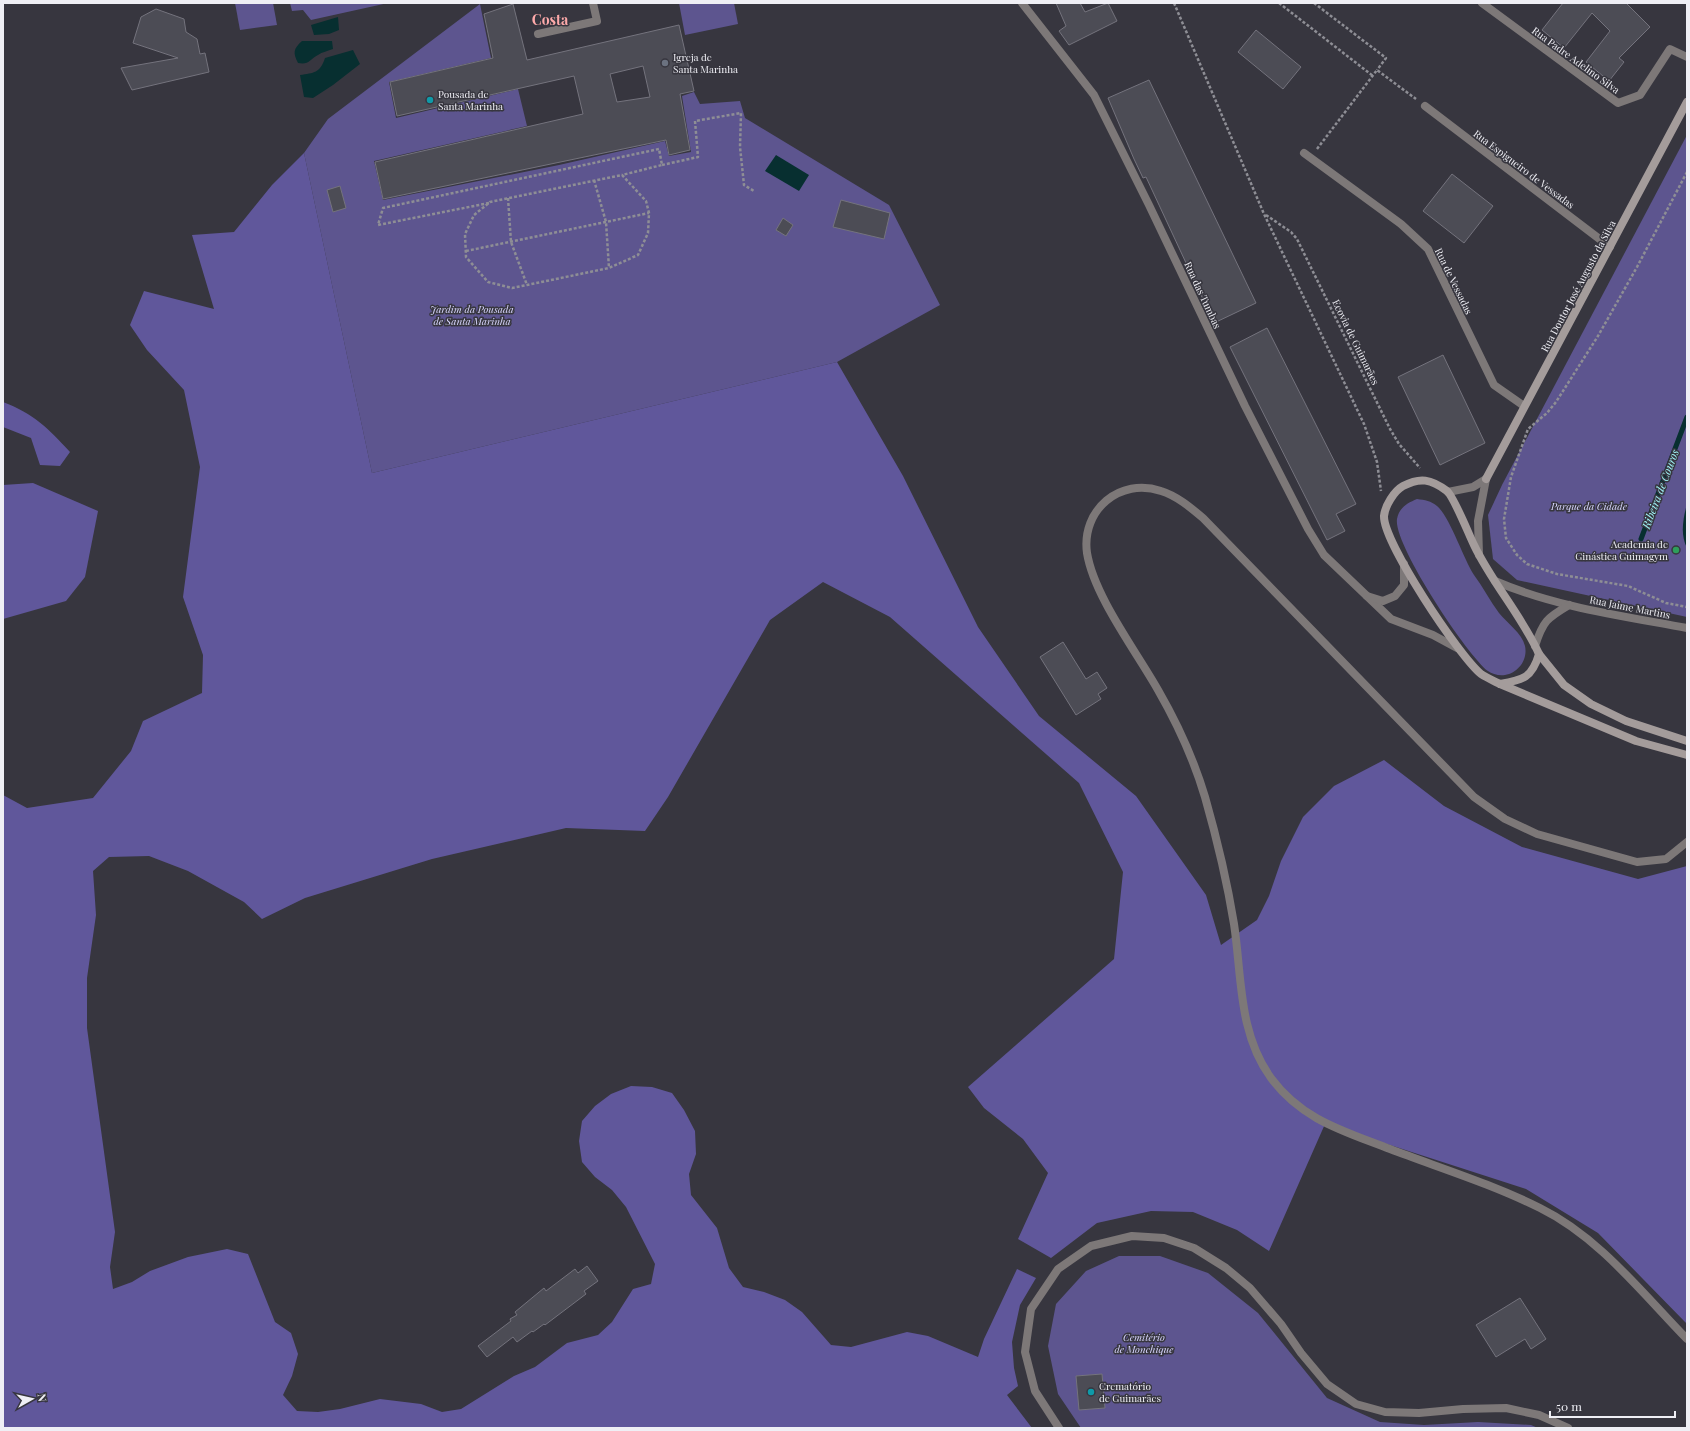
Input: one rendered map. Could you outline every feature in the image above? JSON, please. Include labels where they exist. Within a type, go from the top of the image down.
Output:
[{"type":"street","points":[[538,34],[597,21],[593,3]]},
{"type":"street","name":"Rua das Tumbas","points":[[1022,3],[1094,95],[1146,198],[1245,406],[1308,529],[1324,556],[1391,619],[1433,634],[1458,648]]},
{"type":"street","name":"Rua Padre Adelino Silva","points":[[1482,3],[1618,103],[1640,95],[1670,49],[1687,57]]},
{"type":"street","name":"Rua Doutor José Augusto da Silva","points":[[1486,479],[1687,102]]},
{"type":"street","name":"Rua Espigueiro de Vessadas","points":[[1425,106],[1610,247]]},
{"type":"street","name":"Rua de Vessadas","points":[[1307,156],[1401,224],[1428,249],[1494,385],[1524,406]]},
{"type":"street","points":[[1448,492],[1473,487],[1486,479]]},
{"type":"street","points":[[1479,556],[1478,521],[1486,479]]},
{"type":"street","points":[[1687,741],[1626,721],[1591,704],[1564,685],[1539,654],[1494,581],[1479,556],[1448,492],[1431,481],[1414,480],[1400,488],[1386,506],[1384,516],[1386,528],[1404,564],[1435,616],[1458,648],[1482,674],[1500,684],[1636,741],[1687,755]]},
{"type":"street","points":[[1687,842],[1666,859],[1637,862],[1537,834],[1505,819],[1474,797],[1203,518],[1184,502],[1160,491],[1132,487],[1110,497],[1097,508],[1090,525],[1086,550],[1092,573],[1115,619],[1159,691],[1175,723],[1204,794],[1226,874],[1244,1012],[1250,1041],[1269,1076],[1293,1104],[1325,1124],[1509,1194],[1542,1209],[1571,1227],[1611,1260],[1687,1339]]},
{"type":"street","points":[[1365,596],[1384,601],[1395,596],[1404,585],[1404,564]]},
{"type":"street","name":"Rua Jaime Martins","points":[[1494,581],[1514,590],[1569,606],[1687,628]]},
{"type":"street","points":[[1535,646],[1540,629],[1549,616],[1569,606]]},
{"type":"street","points":[[1500,684],[1519,681],[1527,676],[1535,667],[1539,654]]},
{"type":"street","points":[[1059,1428],[1035,1392],[1025,1352],[1031,1309],[1058,1270],[1091,1246],[1132,1236],[1164,1238],[1194,1248],[1226,1268],[1250,1288],[1281,1324],[1301,1353],[1327,1384],[1356,1404],[1385,1412],[1412,1413],[1463,1409],[1506,1408],[1539,1415],[1568,1428]]},
{"type":"path","points":[[1174,3],[1264,214],[1364,424],[1377,462],[1382,495]]},
{"type":"path","points":[[1278,3],[1373,76]]},
{"type":"path","points":[[1307,156],[1386,58],[1314,3]]},
{"type":"path","points":[[1377,70],[1425,106]]},
{"type":"path","points":[[662,165],[659,149],[383,208],[378,225],[622,175],[698,157],[695,122],[741,113],[740,148],[744,185],[754,191]]},
{"type":"path","points":[[1687,172],[1637,268],[1598,336],[1556,402],[1547,413],[1528,429],[1511,477],[1504,519],[1506,538],[1517,555],[1527,564],[1556,574],[1628,586],[1666,603],[1687,607]]},
{"type":"path","points":[[490,202],[474,215],[465,234],[466,257],[488,282],[512,288],[527,285],[609,268],[638,255],[648,233],[649,213],[646,201],[622,175]]},
{"type":"path","points":[[594,180],[606,222],[609,268]]},
{"type":"path","points":[[508,198],[511,242],[527,285]]},
{"type":"path","points":[[466,251],[649,213]]},
{"type":"path","name":"Ecovia de Guimarães","points":[[1264,214],[1291,232],[1297,239],[1390,429],[1399,444],[1431,481]]},
{"type":"green space","points":[[235,3],[273,3],[277,25],[240,30]]},
{"type":"green space","points":[[290,3],[388,3],[311,20],[303,10],[292,11]]},
{"type":"green space","points":[[679,3],[734,3],[738,24],[685,35]]},
{"type":"green space","name":"Jardim da Pousada de Santa Marinha","points":[[480,4],[491,58],[389,82],[396,118],[518,89],[527,126],[374,161],[383,200],[559,165],[665,141],[669,156],[691,152],[682,96],[694,92],[700,104],[740,101],[745,118],[889,205],[940,305],[837,362],[372,473],[304,153],[328,119]]},
{"type":"green space","name":"Parque da Cidade","points":[[1687,135],[1687,617],[1517,580],[1493,559],[1488,515],[1502,485]]},
{"type":"green space","points":[[1417,499],[1432,503],[1442,511],[1452,528],[1465,559],[1474,575],[1499,613],[1521,637],[1525,646],[1525,656],[1521,665],[1514,672],[1505,675],[1492,673],[1478,661],[1464,644],[1418,574],[1399,532],[1397,519],[1404,506]]},
{"type":"green space","name":"Cemitério de Monchique","points":[[1119,1256],[1160,1256],[1208,1273],[1258,1313],[1327,1398],[1380,1422],[1424,1425],[1478,1422],[1531,1425],[1538,1428],[1081,1428],[1058,1394],[1048,1346],[1056,1304],[1086,1271]]},
{"type":"shaded area","points":[[338,17],[339,30],[329,34],[314,35],[311,25]]},
{"type":"shaded area","points":[[302,41],[332,41],[333,49],[323,52],[307,63],[298,63],[295,56],[295,49]]},
{"type":"shaded area","points":[[353,50],[360,64],[313,98],[304,97],[300,75],[309,74],[319,69],[325,58]]},
{"type":"shaded area","points":[[304,153],[372,473],[837,362],[903,476],[978,627],[1039,716],[1136,796],[1206,895],[1221,945],[1257,920],[1269,896],[1281,861],[1303,817],[1334,786],[1384,760],[1444,806],[1522,847],[1638,879],[1687,866],[1687,1324],[1598,1233],[1526,1189],[1325,1124],[1269,1251],[1237,1230],[1193,1212],[1151,1211],[1097,1223],[1051,1258],[1018,1239],[1048,1173],[1023,1139],[984,1108],[968,1087],[1114,959],[1123,872],[1079,783],[890,617],[823,582],[770,620],[668,797],[645,831],[566,828],[432,859],[305,898],[262,919],[244,902],[188,871],[149,856],[109,857],[93,871],[96,915],[87,978],[87,1028],[115,1232],[110,1267],[113,1289],[132,1282],[150,1271],[188,1257],[227,1249],[248,1254],[275,1322],[291,1333],[298,1354],[292,1376],[283,1395],[297,1411],[318,1412],[340,1409],[380,1399],[421,1404],[442,1412],[461,1409],[514,1376],[535,1367],[567,1343],[598,1335],[612,1322],[633,1289],[651,1284],[655,1264],[626,1207],[612,1190],[595,1177],[582,1162],[579,1141],[582,1121],[595,1106],[611,1094],[631,1086],[652,1087],[672,1093],[684,1110],[695,1131],[696,1154],[689,1174],[691,1195],[717,1228],[729,1268],[743,1287],[764,1292],[785,1300],[802,1312],[831,1345],[851,1347],[907,1332],[928,1336],[978,1357],[984,1339],[1017,1269],[1036,1278],[1020,1305],[1012,1342],[1014,1368],[1018,1386],[1007,1395],[1032,1428],[3,1428],[3,795],[27,808],[93,798],[131,751],[143,721],[202,693],[203,655],[183,597],[200,467],[184,390],[147,350],[130,325],[144,291],[214,309],[192,235],[234,232],[272,185]]},
{"type":"shaded area","points":[[776,155],[809,175],[799,191],[765,171]]},
{"type":"shaded area","points":[[3,402],[40,422],[70,452],[60,466],[40,465],[31,438],[3,427]]},
{"type":"shaded area","points":[[33,483],[98,511],[85,577],[66,601],[3,619],[3,485]]},
{"type":"shaded area","points":[[1687,504],[1687,548],[1683,537],[1683,521]]},
{"type":"building","points":[[1056,3],[1080,3],[1085,12],[1108,3],[1117,21],[1069,45],[1059,31],[1066,26]]},
{"type":"building","points":[[1563,3],[1626,3],[1650,27],[1619,58],[1624,62],[1609,81],[1586,62],[1610,31],[1592,13],[1564,48],[1542,30]]},
{"type":"building","name":"Pousada de Santa Marinha","points":[[513,4],[527,60],[679,25],[694,91],[680,94],[690,150],[669,155],[666,140],[383,199],[375,162],[583,114],[574,76],[397,116],[390,82],[493,58],[484,14]],"holes":[[[643,66],[650,97],[617,102],[610,74]]]},
{"type":"building","points":[[156,9],[184,19],[186,32],[197,39],[200,54],[205,53],[209,72],[132,90],[121,68],[178,58],[133,43],[141,17]]},
{"type":"building","points":[[1256,30],[1301,67],[1283,89],[1238,52]]},
{"type":"building","points":[[1149,80],[1256,303],[1214,323],[1146,177],[1143,178],[1134,159],[1108,98]]},
{"type":"building","points":[[1452,174],[1493,206],[1464,243],[1423,211]]},
{"type":"building","points":[[340,186],[346,208],[333,212],[327,190]]},
{"type":"building","points":[[841,200],[890,213],[884,239],[833,227]]},
{"type":"building","points":[[783,218],[793,225],[786,236],[776,230]]},
{"type":"building","points":[[1267,328],[1356,504],[1336,514],[1345,531],[1327,540],[1230,347]]},
{"type":"building","points":[[1443,355],[1485,443],[1440,465],[1398,377]]},
{"type":"building","points":[[1063,642],[1086,679],[1097,672],[1107,688],[1098,694],[1101,699],[1076,715],[1040,657]]},
{"type":"building","points":[[587,1266],[598,1281],[584,1291],[586,1294],[545,1325],[544,1324],[533,1332],[532,1331],[517,1342],[513,1337],[487,1357],[478,1346],[511,1321],[510,1319],[517,1315],[515,1312],[544,1288],[546,1291],[575,1269],[578,1273]]},
{"type":"building","points":[[1520,1298],[1546,1339],[1531,1349],[1525,1339],[1496,1357],[1476,1325]]},
{"type":"building","name":"Crematório de Guimarães","points":[[1102,1374],[1105,1408],[1079,1410],[1076,1376]]},
{"type":"waterway","name":"Ribeira de Couros","points":[[1641,539],[1687,417]]},
{"type":"place","name":"Igreja de Santa Marinha","points":[[665,63]]},
{"type":"place","name":"Pousada de Santa Marinha","points":[[430,100]]},
{"type":"place","name":"Academia de Ginástica Guimagym","points":[[1676,550]]},
{"type":"place","name":"Crematório de Guimarães","points":[[1091,1392]]},
{"type":"district","name":"Costa","points":[[550,19]]}]
